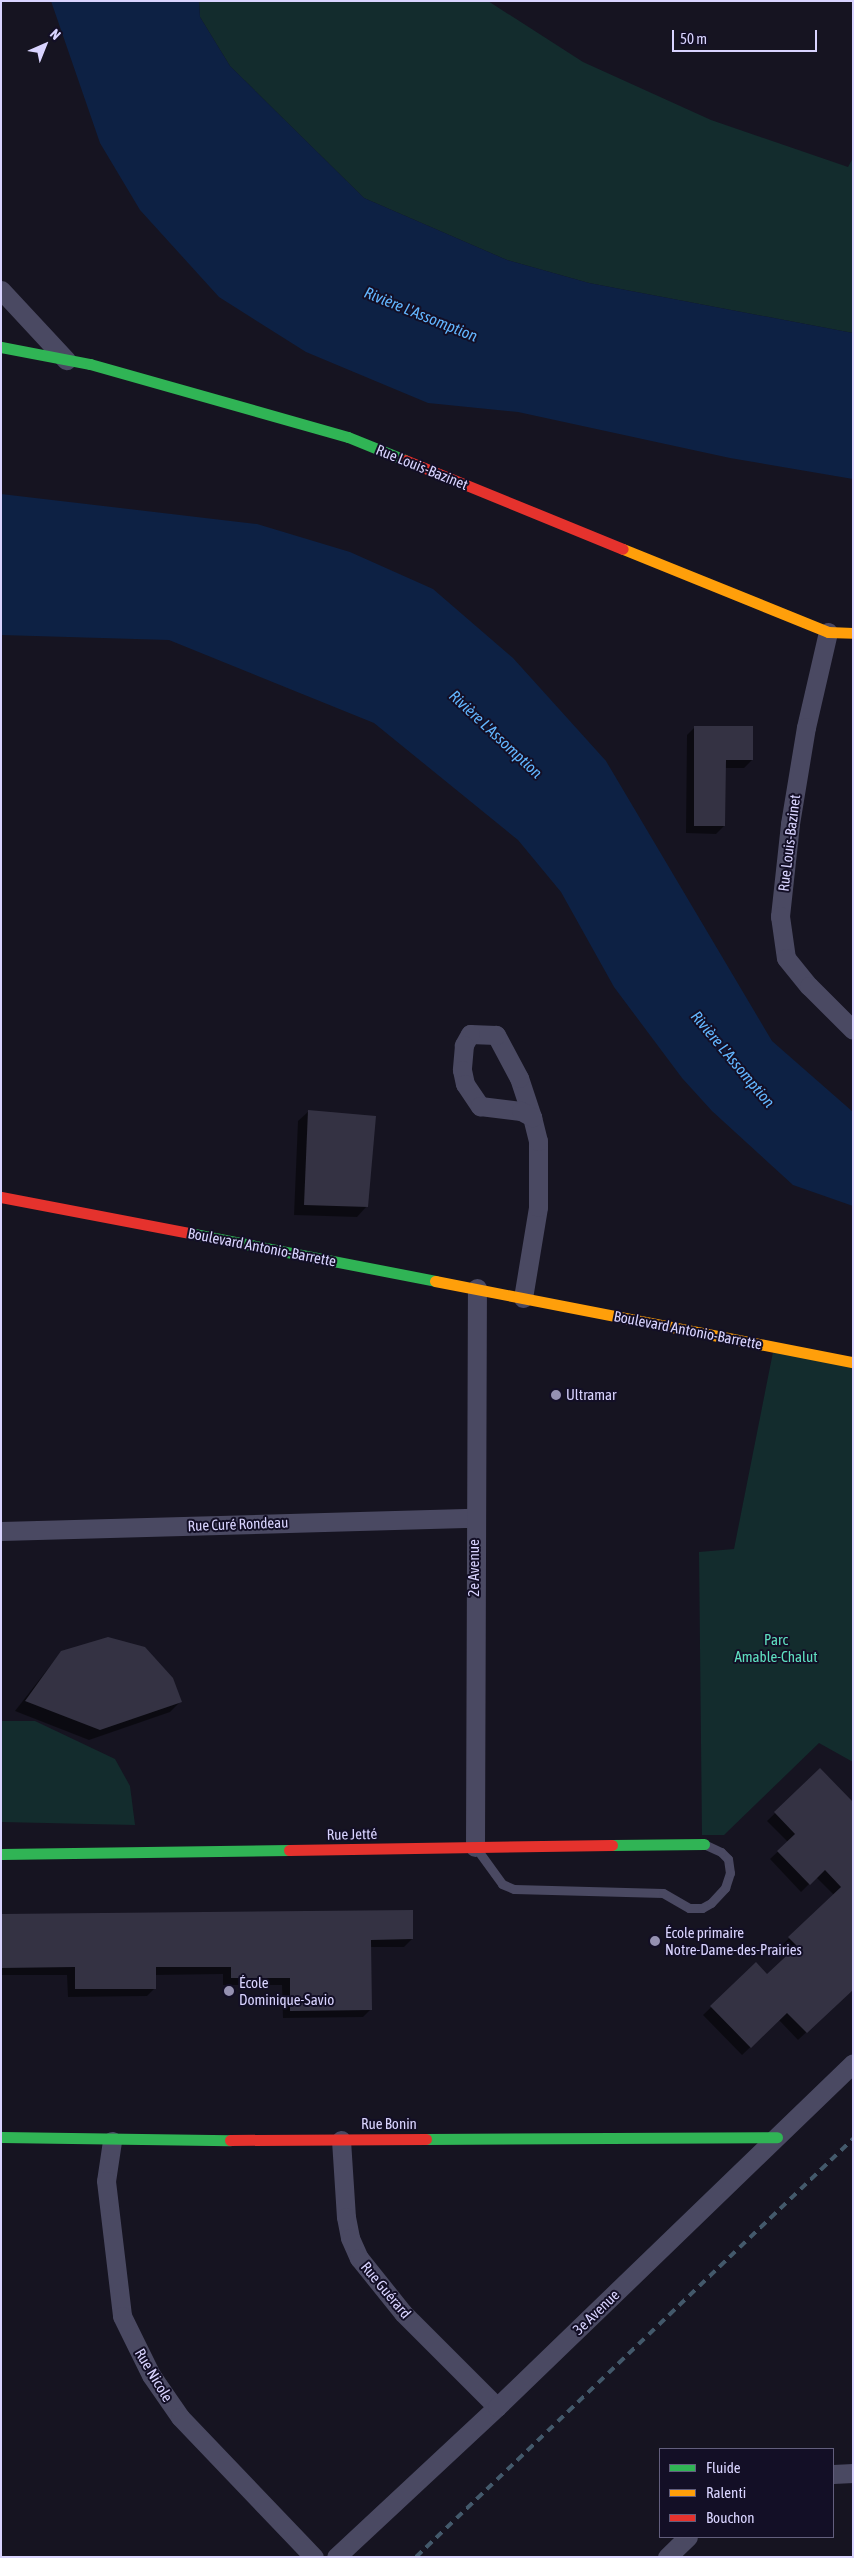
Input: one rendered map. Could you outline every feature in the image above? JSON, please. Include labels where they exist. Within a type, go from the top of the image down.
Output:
[{"type":"street","points":[[1,290],[66,360]]},
{"type":"street","name":"Rue Louis-Bazinet","points":[[1,347],[90,364],[348,437],[828,632],[853,632]]},
{"type":"street","name":"Rue Louis-Bazinet","points":[[828,632],[802,756],[780,916],[786,958],[815,993],[853,1030]]},
{"type":"street","points":[[523,1298],[538,1207],[539,1165],[532,1117],[520,1078],[496,1035],[470,1034],[464,1045],[462,1070],[464,1084],[480,1106],[521,1111],[532,1117]]},
{"type":"street","name":"Boulevard Antonio-Barrette","points":[[1,1197],[853,1362]]},
{"type":"street","name":"2e Avenue","points":[[476,1288],[474,1518],[476,1847]]},
{"type":"street","name":"Rue Curé Rondeau","points":[[1,1531],[474,1518]]},
{"type":"street","name":"Rue Jetté","points":[[1,1854],[704,1844]]},
{"type":"street","name":"3e Avenue","points":[[336,2557],[497,2407],[853,2063]]},
{"type":"street","name":"Rue Bonin","points":[[1,2137],[112,2141],[777,2137]]},
{"type":"street","name":"Rue Guérard","points":[[341,2140],[346,2218],[350,2238],[359,2258],[403,2313],[497,2407]]},
{"type":"street","name":"Rue Nicole","points":[[112,2141],[106,2181],[113,2257],[122,2316],[151,2375],[180,2417],[314,2557]]},
{"type":"street","points":[[834,2474],[853,2473]]},
{"type":"street","points":[[666,2557],[687,2538]]},
{"type":"lane","points":[[476,1847],[502,1884],[514,1889],[663,1893],[689,1908],[702,1908],[725,1888],[730,1873],[728,1860],[721,1852],[704,1844]]},
{"type":"green space","points":[[199,1],[488,1],[583,62],[711,120],[848,167],[853,158],[853,333],[589,283],[507,260],[364,198],[230,66],[200,17]]},
{"type":"green space","name":"Parc Amable-Chalut","points":[[774,1347],[853,1364],[853,1762],[819,1743],[724,1835],[702,1835],[699,1552],[734,1549]]},
{"type":"green space","points":[[2,1721],[35,1721],[115,1759],[130,1786],[135,1825],[1,1822]]},
{"type":"water","name":"Rivière L'Assomption","points":[[51,1],[199,1],[200,17],[230,66],[364,198],[507,260],[589,283],[853,333],[853,479],[730,458],[518,412],[428,403],[306,352],[219,297],[140,210],[100,143]]},
{"type":"water","name":"Rivière L'Assomption","points":[[1,494],[257,524],[350,552],[433,589],[513,658],[606,761],[772,1041],[853,1112],[853,1206],[793,1185],[712,1111],[682,1078],[614,987],[561,892],[518,840],[374,723],[169,640],[1,635]]},
{"type":"building","points":[[694,726],[753,726],[753,760],[726,760],[725,826],[694,826]]},
{"type":"building","points":[[308,1110],[376,1116],[368,1207],[304,1205]]},
{"type":"building","points":[[108,1637],[145,1647],[173,1678],[182,1702],[100,1730],[25,1701],[61,1651]]},
{"type":"building","points":[[820,1768],[853,1802],[853,1990],[807,2033],[787,2013],[751,2048],[710,2006],[756,1962],[767,1974],[797,1946],[788,1937],[841,1887],[825,1870],[810,1885],[777,1851],[795,1834],[774,1812]]},
{"type":"building","points":[[413,1910],[413,1939],[371,1940],[372,2010],[290,2011],[290,1978],[231,1978],[231,1967],[156,1967],[156,1989],[75,1989],[75,1967],[1,1968],[1,1914]]},
{"type":"railway","points":[[416,2557],[853,2139]]},
{"type":"traffic: fast","points":[[1,347],[90,364],[348,437],[405,460]]},
{"type":"traffic: fast","points":[[189,1233],[435,1281]]},
{"type":"traffic: fast","points":[[612,1845],[704,1844]]},
{"type":"traffic: fast","points":[[1,1854],[289,1850]]},
{"type":"traffic: fast","points":[[1,2137],[230,2140]]},
{"type":"traffic: fast","points":[[426,2139],[777,2137]]},
{"type":"traffic: slow","points":[[623,549],[828,632],[853,633]]},
{"type":"traffic: slow","points":[[435,1281],[853,1362]]},
{"type":"traffic: jam","points":[[405,460],[623,549]]},
{"type":"traffic: jam","points":[[1,1197],[189,1233]]},
{"type":"traffic: jam","points":[[289,1850],[612,1845]]},
{"type":"traffic: jam","points":[[230,2140],[426,2139]]},
{"type":"place","name":"Ultramar","points":[[556,1395]]},
{"type":"place","name":"École primaire Notre-Dame-des-Prairies","points":[[655,1941]]},
{"type":"place","name":"École Dominique-Savio","points":[[229,1991]]}]
